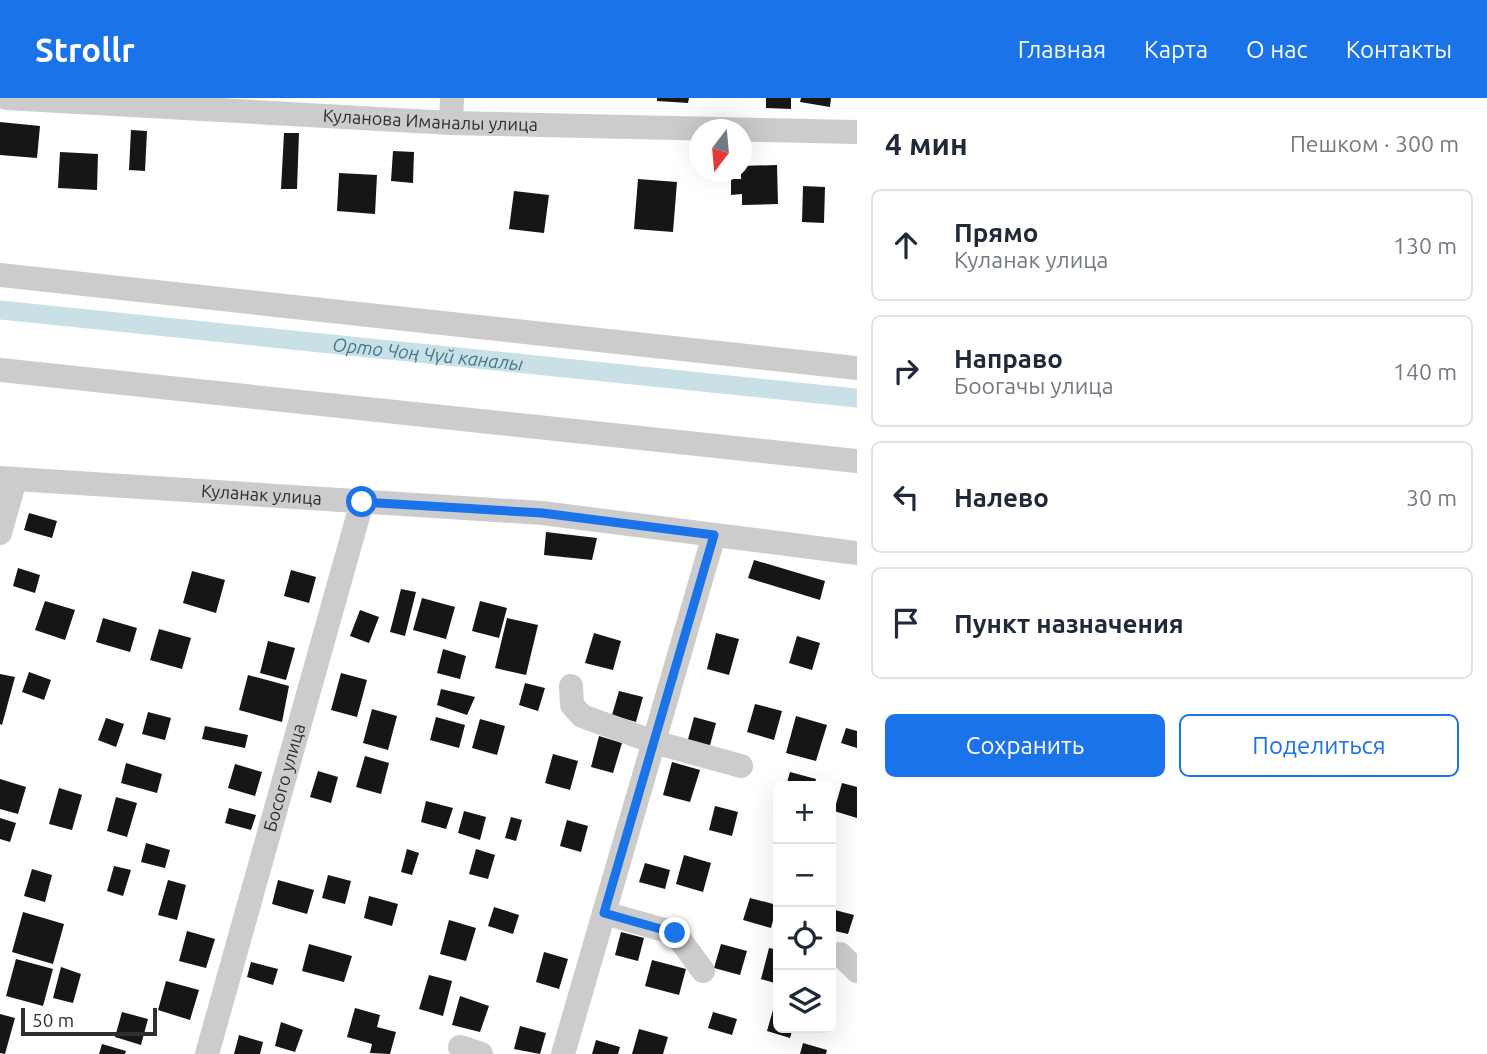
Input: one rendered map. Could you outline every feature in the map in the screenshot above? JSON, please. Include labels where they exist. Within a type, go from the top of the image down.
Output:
[{"type":"street","name":"Куланова Иманалы улица","points":[[6,98],[451,123],[857,132]]},
{"type":"street","points":[[451,123],[452,98]]},
{"type":"street","points":[[0,275],[857,368]]},
{"type":"street","points":[[0,370],[857,461]]},
{"type":"street","points":[[0,533],[8,479]]},
{"type":"street","name":"Куланак улица","points":[[8,479],[542,513],[857,553]]},
{"type":"street","name":"Босого улица","points":[[207,1054],[362,502]]},
{"type":"street","points":[[563,1054],[714,535]]},
{"type":"street","points":[[571,686],[572,705],[582,716],[654,742],[741,766]]},
{"type":"street","points":[[604,913],[675,933],[703,971]]},
{"type":"building","points":[[657,98],[689,98],[688,103],[657,101]]},
{"type":"building","points":[[766,98],[791,98],[791,109],[766,108]]},
{"type":"building","points":[[801,98],[831,98],[830,107],[800,102]]},
{"type":"building","points":[[0,122],[40,126],[37,158],[0,155]]},
{"type":"building","points":[[131,130],[147,131],[145,171],[129,170]]},
{"type":"building","points":[[284,133],[299,133],[297,189],[281,189]]},
{"type":"building","points":[[393,151],[414,152],[413,183],[391,181]]},
{"type":"building","points":[[60,152],[98,154],[97,190],[58,188]]},
{"type":"building","points":[[777,165],[778,204],[742,205],[742,194],[731,195],[731,182],[752,182],[752,166]]},
{"type":"building","points":[[339,173],[377,175],[375,214],[337,211]]},
{"type":"building","points":[[638,179],[677,182],[673,232],[634,229]]},
{"type":"building","points":[[803,186],[825,187],[824,223],[802,222]]},
{"type":"building","points":[[514,191],[549,195],[544,233],[509,229]]},
{"type":"building","points":[[29,513],[57,521],[52,538],[24,530]]},
{"type":"building","points":[[546,532],[597,538],[592,560],[544,555]]},
{"type":"building","points":[[754,560],[825,581],[820,600],[748,578]]},
{"type":"building","points":[[18,568],[40,575],[35,593],[13,586]]},
{"type":"building","points":[[291,570],[316,577],[309,603],[284,596]]},
{"type":"building","points":[[192,571],[225,580],[216,613],[183,603]]},
{"type":"building","points":[[401,589],[416,592],[405,636],[390,632]]},
{"type":"building","points":[[422,598],[455,607],[446,639],[413,630]]},
{"type":"building","points":[[45,601],[75,610],[65,640],[35,630]]},
{"type":"building","points":[[480,601],[507,608],[499,638],[472,631]]},
{"type":"building","points":[[360,610],[379,617],[369,643],[350,636]]},
{"type":"building","points":[[103,618],[137,628],[130,652],[96,642]]},
{"type":"building","points":[[507,618],[538,625],[526,675],[495,668]]},
{"type":"building","points":[[159,629],[191,638],[182,669],[150,660]]},
{"type":"building","points":[[594,633],[621,641],[613,670],[585,663]]},
{"type":"building","points":[[716,633],[739,639],[729,675],[707,669]]},
{"type":"building","points":[[797,636],[820,643],[812,670],[789,663]]},
{"type":"building","points":[[268,641],[295,648],[286,680],[260,673]]},
{"type":"building","points":[[443,649],[466,656],[460,679],[437,673]]},
{"type":"building","points":[[29,672],[51,680],[44,700],[22,692]]},
{"type":"building","points":[[341,673],[367,680],[357,717],[331,710]]},
{"type":"building","points":[[0,674],[15,677],[2,725],[0,724]]},
{"type":"building","points":[[248,675],[289,686],[282,722],[239,710]]},
{"type":"building","points":[[525,683],[545,688],[538,711],[519,705]]},
{"type":"building","points":[[441,689],[475,697],[467,715],[437,705]]},
{"type":"building","points":[[619,691],[643,697],[636,722],[612,715]]},
{"type":"building","points":[[755,704],[782,711],[774,740],[747,732]]},
{"type":"building","points":[[372,709],[397,716],[388,750],[363,743]]},
{"type":"building","points":[[148,712],[171,718],[165,740],[142,734]]},
{"type":"building","points":[[796,716],[827,725],[816,761],[786,753]]},
{"type":"building","points":[[436,717],[465,725],[459,748],[430,740]]},
{"type":"building","points":[[694,717],[716,723],[709,749],[687,743]]},
{"type":"building","points":[[106,718],[124,724],[116,747],[98,740]]},
{"type":"building","points":[[480,719],[505,726],[497,755],[472,748]]},
{"type":"building","points":[[205,726],[248,735],[245,748],[202,739]]},
{"type":"building","points":[[846,728],[857,731],[857,748],[841,743]]},
{"type":"building","points":[[599,736],[622,743],[613,773],[591,767]]},
{"type":"building","points":[[553,754],[578,761],[570,790],[545,783]]},
{"type":"building","points":[[365,756],[389,763],[381,794],[356,787]]},
{"type":"building","points":[[672,762],[700,770],[690,802],[663,795]]},
{"type":"building","points":[[126,763],[162,774],[157,793],[121,783]]},
{"type":"building","points":[[235,764],[262,772],[255,796],[228,788]]},
{"type":"building","points":[[318,771],[338,777],[331,803],[310,797]]},
{"type":"building","points":[[790,772],[816,779],[815,781],[787,781]]},
{"type":"building","points":[[0,779],[26,787],[18,814],[0,809]]},
{"type":"building","points":[[842,783],[857,787],[857,818],[836,812]]},
{"type":"building","points":[[59,788],[82,795],[72,830],[49,824]]},
{"type":"building","points":[[116,797],[137,803],[127,837],[107,831]]},
{"type":"building","points":[[426,801],[453,808],[446,829],[421,822]]},
{"type":"building","points":[[715,806],[738,812],[732,836],[709,830]]},
{"type":"building","points":[[229,808],[256,815],[251,830],[225,823]]},
{"type":"building","points":[[464,811],[486,817],[480,840],[458,833]]},
{"type":"building","points":[[511,817],[522,820],[516,841],[505,838]]},
{"type":"building","points":[[0,818],[16,823],[10,842],[0,839]]},
{"type":"building","points":[[567,820],[588,826],[581,852],[560,846]]},
{"type":"building","points":[[146,843],[170,850],[165,868],[141,862]]},
{"type":"building","points":[[407,849],[419,853],[412,875],[401,872]]},
{"type":"building","points":[[476,849],[495,855],[488,879],[469,874]]},
{"type":"building","points":[[684,855],[711,863],[703,892],[676,884]]},
{"type":"building","points":[[645,863],[670,870],[665,889],[639,882]]},
{"type":"building","points":[[114,866],[131,870],[123,896],[107,891]]},
{"type":"building","points":[[32,869],[52,875],[45,902],[24,896]]},
{"type":"building","points":[[328,875],[351,881],[345,904],[322,898]]},
{"type":"building","points":[[168,880],[186,885],[177,920],[158,915]]},
{"type":"building","points":[[278,880],[314,890],[307,914],[272,904]]},
{"type":"building","points":[[369,896],[398,904],[392,926],[364,918]]},
{"type":"building","points":[[750,898],[773,904],[771,928],[743,920]]},
{"type":"building","points":[[494,907],[519,915],[513,934],[488,926]]},
{"type":"building","points":[[836,910],[854,915],[848,934],[836,931]]},
{"type":"building","points":[[23,912],[64,924],[53,964],[12,952]]},
{"type":"building","points":[[449,920],[476,928],[466,961],[440,954]]},
{"type":"building","points":[[187,931],[215,939],[206,968],[179,961]]},
{"type":"building","points":[[621,932],[644,938],[638,961],[615,955]]},
{"type":"building","points":[[309,944],[352,956],[344,982],[302,971]]},
{"type":"building","points":[[721,944],[747,951],[740,975],[714,968]]},
{"type":"building","points":[[769,948],[773,949],[773,983],[761,979]]},
{"type":"building","points":[[544,952],[568,959],[559,989],[536,982]]},
{"type":"building","points":[[16,959],[53,969],[43,1006],[6,996]]},
{"type":"building","points":[[652,960],[686,969],[679,995],[645,986]]},
{"type":"building","points":[[251,962],[278,969],[273,985],[247,977]]},
{"type":"building","points":[[61,967],[81,974],[73,1003],[53,998]]},
{"type":"building","points":[[429,975],[452,981],[443,1016],[419,1009]]},
{"type":"building","points":[[166,981],[199,990],[190,1020],[158,1010]]},
{"type":"building","points":[[460,996],[489,1006],[480,1032],[452,1025]]},
{"type":"building","points":[[355,1008],[380,1015],[377,1027],[396,1032],[390,1054],[370,1053],[372,1044],[347,1037]]},
{"type":"building","points":[[773,1010],[773,1033],[767,1031]]},
{"type":"building","points":[[122,1012],[148,1019],[141,1045],[115,1037]]},
{"type":"building","points":[[713,1012],[737,1019],[732,1035],[708,1028]]},
{"type":"building","points":[[0,1014],[15,1018],[5,1054],[0,1053]]},
{"type":"building","points":[[281,1022],[303,1030],[295,1052],[275,1046]]},
{"type":"building","points":[[520,1026],[546,1033],[540,1054],[514,1049]]},
{"type":"building","points":[[639,1029],[668,1037],[663,1054],[632,1054]]},
{"type":"building","points":[[774,1033],[792,1033],[790,1038]]},
{"type":"building","points":[[239,1035],[263,1042],[260,1054],[234,1054]]},
{"type":"building","points":[[596,1040],[620,1047],[618,1054],[592,1054]]},
{"type":"building","points":[[803,1043],[827,1050],[826,1054],[800,1054]]},
{"type":"building","points":[[102,1044],[126,1051],[125,1054],[99,1054]]},
{"type":"waterway","name":"Орто Чоң Чүй каналы","points":[[0,310],[857,398]]},
{"type":"route","points":[[362,502],[542,513],[714,535],[604,913],[675,933]]}]
